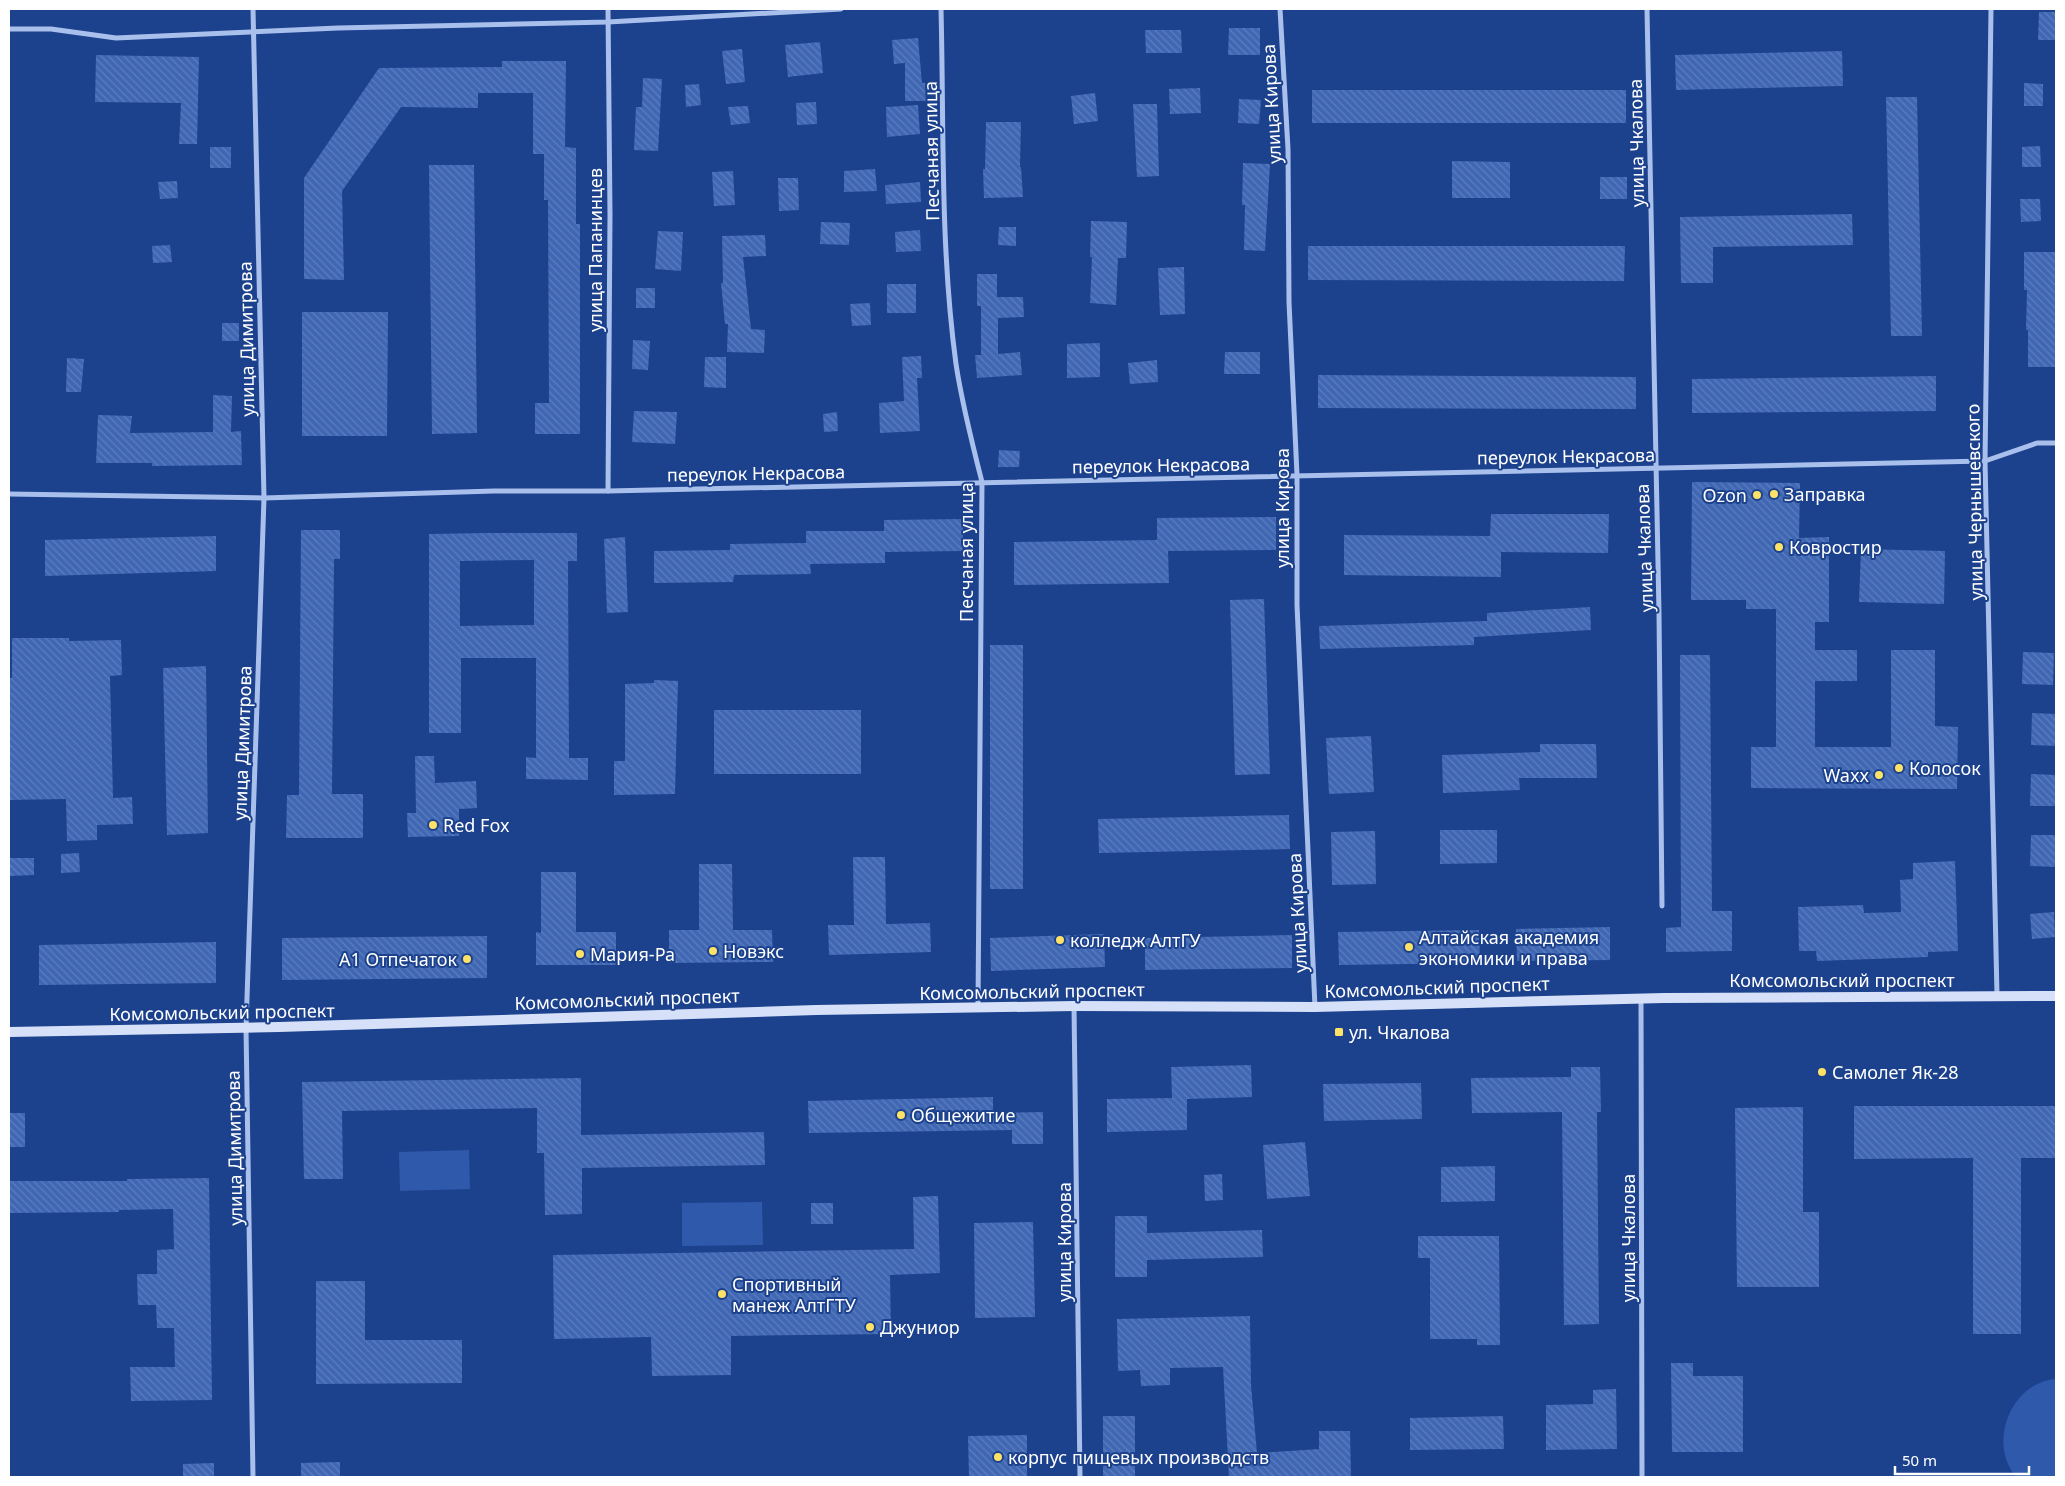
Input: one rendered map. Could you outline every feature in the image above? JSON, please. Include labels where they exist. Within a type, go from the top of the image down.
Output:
[{"type":"main road","name":"Комсомольский проспект","points":[[9,1032],[246,1028],[816,1010],[978,1009],[1074,1006],[1315,1007],[1641,998],[2056,996]]},
{"type":"street","name":"улица Димитрова","points":[[253,9],[252,32],[264,498],[246,1028],[253,1477]]},
{"type":"street","name":"улица Папанинцев","points":[[608,9],[608,491]]},
{"type":"street","points":[[9,29],[51,29],[116,38],[252,32],[608,22],[841,9]]},
{"type":"street","name":"Песчаная улица","points":[[941,9],[947,265],[956,364],[966,417],[982,482],[978,1009]]},
{"type":"street","name":"улица Кирова","points":[[1280,9],[1288,149],[1289,302],[1297,475],[1297,605],[1315,1007]]},
{"type":"street","name":"улица Чкалова","points":[[1647,9],[1659,613],[1662,906]]},
{"type":"street","name":"улица Чернышевского","points":[[1990,9],[1985,461],[1997,995]]},
{"type":"street","name":"переулок Некрасова","points":[[9,494],[264,498],[494,490],[608,491],[1985,461],[2037,443],[2056,442]]},
{"type":"street","name":"улица Чкалова","points":[[1641,998],[1642,1477]]},
{"type":"street","name":"улица Кирова","points":[[1074,1006],[1080,1477]]},
{"type":"shaded area","points":[[469,1150],[470,1189],[400,1191],[399,1152]]},
{"type":"shaded area","points":[[762,1202],[763,1245],[682,1246],[682,1203]]},
{"type":"shaded area","points":[[2056,1379],[2056,1477],[2016,1477],[2008,1463],[2004,1448],[2004,1432],[2008,1416],[2016,1402],[2027,1391],[2040,1383]]},
{"type":"building","points":[[2039,12],[2056,12],[2056,40],[2038,40]]},
{"type":"building","points":[[1229,28],[1260,28],[1260,55],[1228,55]]},
{"type":"building","points":[[1145,30],[1181,30],[1182,53],[1146,53]]},
{"type":"building","points":[[918,38],[922,83],[925,83],[926,101],[905,101],[905,63],[894,64],[892,40]]},
{"type":"building","points":[[820,42],[823,73],[788,77],[785,45]]},
{"type":"building","points":[[742,49],[745,82],[726,84],[722,51]]},
{"type":"building","points":[[1842,51],[1843,86],[1676,90],[1675,55]]},
{"type":"building","points":[[96,55],[199,57],[197,144],[179,144],[181,103],[95,102]]},
{"type":"building","points":[[502,61],[566,61],[565,147],[576,148],[576,224],[580,224],[580,434],[535,434],[535,403],[549,403],[548,200],[544,200],[544,154],[533,154],[533,93],[478,93],[478,108],[401,107],[342,191],[344,280],[304,279],[304,178],[379,68],[502,67]]},
{"type":"building","points":[[643,78],[662,79],[658,151],[634,150],[636,107],[642,107]]},
{"type":"building","points":[[2024,83],[2043,84],[2043,106],[2024,106]]},
{"type":"building","points":[[699,84],[701,105],[686,107],[685,85]]},
{"type":"building","points":[[1200,88],[1201,113],[1170,114],[1169,89]]},
{"type":"building","points":[[1312,90],[1626,90],[1626,123],[1312,123]]},
{"type":"building","points":[[1095,93],[1098,121],[1074,124],[1071,96]]},
{"type":"building","points":[[1886,97],[1917,97],[1922,336],[1891,336]]},
{"type":"building","points":[[1239,99],[1261,100],[1259,124],[1238,123]]},
{"type":"building","points":[[816,102],[817,124],[797,125],[796,103]]},
{"type":"building","points":[[1133,104],[1157,104],[1159,176],[1137,177]]},
{"type":"building","points":[[918,105],[920,134],[887,137],[886,107]]},
{"type":"building","points":[[748,106],[750,123],[731,125],[728,107]]},
{"type":"building","points":[[986,122],[1021,122],[1020,167],[1023,197],[984,198],[983,169],[985,169]]},
{"type":"building","points":[[2040,146],[2041,167],[2022,167],[2022,147]]},
{"type":"building","points":[[210,147],[231,147],[231,168],[210,168]]},
{"type":"building","points":[[1452,161],[1510,162],[1510,198],[1452,198]]},
{"type":"building","points":[[1243,163],[1270,164],[1265,251],[1244,250],[1245,205],[1242,205]]},
{"type":"building","points":[[429,165],[474,165],[477,433],[432,434]]},
{"type":"building","points":[[875,169],[877,191],[844,192],[844,171]]},
{"type":"building","points":[[733,171],[735,205],[714,206],[712,172]]},
{"type":"building","points":[[1600,177],[1627,177],[1627,199],[1600,199]]},
{"type":"building","points":[[778,178],[798,178],[799,210],[779,211]]},
{"type":"building","points":[[177,181],[178,198],[160,199],[158,182]]},
{"type":"building","points":[[920,182],[921,202],[886,204],[885,185]]},
{"type":"building","points":[[2020,199],[2040,199],[2041,221],[2021,222]]},
{"type":"building","points":[[1852,214],[1853,245],[1713,247],[1713,283],[1681,283],[1680,217]]},
{"type":"building","points":[[1091,221],[1127,222],[1126,258],[1118,258],[1116,305],[1090,303]]},
{"type":"building","points":[[821,222],[850,223],[849,245],[820,244]]},
{"type":"building","points":[[999,227],[1016,227],[1016,246],[998,245]]},
{"type":"building","points":[[920,230],[921,251],[896,252],[895,232]]},
{"type":"building","points":[[658,231],[683,232],[681,271],[655,269]]},
{"type":"building","points":[[765,235],[766,256],[743,257],[751,329],[765,330],[764,353],[727,352],[728,324],[725,324],[721,283],[723,283],[722,236]]},
{"type":"building","points":[[170,245],[172,262],[153,263],[152,246]]},
{"type":"building","points":[[1308,246],[1625,246],[1624,281],[1308,280]]},
{"type":"building","points":[[2024,252],[2055,252],[2056,367],[2028,367],[2028,330],[2026,330],[2027,290],[2024,290]]},
{"type":"building","points":[[1184,267],[1185,314],[1160,315],[1158,268]]},
{"type":"building","points":[[977,274],[997,274],[997,297],[1023,297],[1024,317],[998,318],[998,354],[1020,352],[1022,375],[977,378],[975,355],[981,355],[981,306],[977,306]]},
{"type":"building","points":[[887,284],[916,284],[916,313],[887,313]]},
{"type":"building","points":[[636,288],[655,288],[655,308],[636,308]]},
{"type":"building","points":[[870,303],[871,325],[852,326],[850,304]]},
{"type":"building","points":[[302,312],[388,312],[387,436],[302,436]]},
{"type":"building","points":[[222,323],[239,323],[239,341],[222,341]]},
{"type":"building","points":[[633,340],[650,341],[648,370],[632,369]]},
{"type":"building","points":[[1100,343],[1100,377],[1067,378],[1067,344]]},
{"type":"building","points":[[1225,352],[1260,352],[1260,374],[1224,374]]},
{"type":"building","points":[[921,356],[922,378],[917,378],[920,431],[880,433],[879,403],[904,401],[902,357]]},
{"type":"building","points":[[705,357],[726,357],[726,388],[704,387]]},
{"type":"building","points":[[67,358],[84,359],[81,392],[66,392]]},
{"type":"building","points":[[1157,360],[1158,382],[1130,384],[1128,363]]},
{"type":"building","points":[[1318,375],[1636,377],[1636,409],[1318,408]]},
{"type":"building","points":[[1936,376],[1936,411],[1692,413],[1692,379]]},
{"type":"building","points":[[213,395],[232,396],[231,432],[241,431],[242,465],[152,466],[152,463],[96,463],[98,415],[132,416],[130,433],[213,432]]},
{"type":"building","points":[[634,411],[677,412],[675,444],[632,442]]},
{"type":"building","points":[[837,412],[838,431],[824,432],[823,414]]},
{"type":"building","points":[[999,450],[1020,451],[1019,467],[998,467]]},
{"type":"building","points":[[1692,482],[1800,483],[1799,538],[1829,537],[1829,622],[1815,622],[1815,650],[1857,650],[1857,681],[1815,681],[1815,747],[1891,747],[1891,650],[1935,650],[1935,726],[1958,727],[1957,789],[1751,788],[1751,747],[1776,747],[1776,609],[1746,609],[1746,600],[1691,600]]},
{"type":"building","points":[[1491,514],[1609,514],[1608,553],[1501,552],[1501,577],[1344,575],[1344,535],[1490,536]]},
{"type":"building","points":[[1276,517],[1276,550],[1168,551],[1169,583],[1014,585],[1014,542],[1157,540],[1157,518]]},
{"type":"building","points":[[963,519],[963,551],[885,552],[885,563],[810,564],[811,574],[734,575],[733,582],[654,583],[654,551],[730,550],[730,544],[806,543],[806,531],[884,531],[884,520]]},
{"type":"building","points":[[301,530],[340,530],[340,559],[334,559],[332,794],[363,794],[363,838],[286,838],[287,795],[299,795]]},
{"type":"building","points":[[577,533],[577,561],[568,561],[569,758],[588,758],[588,780],[526,779],[526,757],[536,758],[536,658],[461,658],[461,733],[429,733],[429,534]],"holes":[[[534,560],[534,625],[460,626],[460,561]]]},
{"type":"building","points":[[216,536],[216,571],[45,576],[45,540]]},
{"type":"building","points":[[625,537],[628,612],[607,613],[604,539]]},
{"type":"building","points":[[1861,549],[1945,551],[1944,604],[1859,602]]},
{"type":"building","points":[[1264,599],[1270,774],[1235,775],[1230,600]]},
{"type":"building","points":[[1590,607],[1591,630],[1474,637],[1474,645],[1320,649],[1319,626],[1487,621],[1487,613]]},
{"type":"building","points":[[12,638],[69,638],[69,641],[121,640],[122,675],[110,676],[113,798],[132,797],[133,824],[97,825],[97,840],[67,841],[66,799],[9,800],[9,678],[12,678]]},
{"type":"building","points":[[990,645],[1023,645],[1023,889],[990,889]]},
{"type":"building","points":[[2023,652],[2054,653],[2053,685],[2022,684]]},
{"type":"building","points":[[1680,655],[1710,655],[1712,911],[1732,911],[1732,951],[1666,952],[1666,928],[1681,927]]},
{"type":"building","points":[[206,666],[208,833],[167,835],[163,668]]},
{"type":"building","points":[[654,680],[678,681],[675,794],[614,795],[614,761],[625,761],[625,684],[654,683]]},
{"type":"building","points":[[714,710],[861,710],[861,774],[714,774]]},
{"type":"building","points":[[2032,713],[2056,714],[2056,746],[2031,745]]},
{"type":"building","points":[[1371,736],[1374,792],[1329,794],[1326,738]]},
{"type":"building","points":[[1540,744],[1596,744],[1597,778],[1519,778],[1520,790],[1443,793],[1442,755],[1540,752]]},
{"type":"building","points":[[415,756],[434,756],[435,783],[476,781],[477,808],[459,809],[459,836],[408,837],[407,813],[416,813]]},
{"type":"building","points":[[2031,774],[2056,775],[2056,806],[2030,806]]},
{"type":"building","points":[[1289,815],[1290,849],[1099,853],[1098,819]]},
{"type":"building","points":[[1440,830],[1497,830],[1497,863],[1440,864]]},
{"type":"building","points":[[1375,831],[1376,884],[1332,885],[1331,832]]},
{"type":"building","points":[[2031,835],[2056,835],[2056,867],[2030,866]]},
{"type":"building","points":[[79,853],[80,872],[61,873],[61,854]]},
{"type":"building","points":[[853,857],[885,857],[886,924],[930,923],[931,952],[829,955],[828,925],[854,925]]},
{"type":"building","points":[[9,858],[34,858],[34,875],[9,876]]},
{"type":"building","points":[[1955,861],[1958,951],[1928,952],[1928,957],[1817,961],[1816,951],[1799,951],[1798,907],[1863,905],[1864,913],[1901,912],[1900,880],[1913,879],[1913,863]]},
{"type":"building","points":[[699,864],[732,864],[733,930],[772,930],[773,962],[669,963],[669,930],[699,930]]},
{"type":"building","points":[[541,872],[576,872],[576,932],[616,932],[616,965],[536,965],[536,932],[541,933]]},
{"type":"building","points":[[2054,912],[2055,937],[2032,939],[2030,914]]},
{"type":"building","points":[[1610,927],[1610,960],[1517,961],[1516,929]]},
{"type":"building","name":"Алтайская академия экономики и права","points":[[1479,930],[1480,963],[1339,965],[1338,932]]},
{"type":"building","points":[[1104,934],[1105,967],[991,971],[990,938]]},
{"type":"building","points":[[1292,935],[1292,968],[1145,970],[1145,938]]},
{"type":"building","points":[[487,936],[487,978],[282,980],[282,938]]},
{"type":"building","points":[[216,942],[216,983],[39,985],[39,945]]},
{"type":"building","points":[[1251,1065],[1252,1097],[1187,1099],[1187,1130],[1107,1132],[1107,1099],[1172,1098],[1171,1067]]},
{"type":"building","points":[[1571,1067],[1600,1067],[1601,1112],[1597,1112],[1599,1324],[1564,1325],[1562,1112],[1472,1113],[1471,1078],[1571,1077]]},
{"type":"building","points":[[581,1078],[581,1135],[764,1132],[765,1165],[582,1168],[582,1214],[545,1215],[544,1153],[537,1153],[537,1108],[342,1111],[343,1179],[304,1179],[302,1082]]},
{"type":"building","points":[[1421,1083],[1422,1119],[1324,1121],[1323,1084]]},
{"type":"building","name":"Общежитие","points":[[993,1097],[993,1113],[1043,1112],[1043,1144],[1012,1144],[1012,1130],[809,1133],[808,1101]]},
{"type":"building","points":[[1854,1106],[2056,1106],[2056,1158],[2021,1158],[2021,1334],[1973,1334],[1973,1158],[1854,1159]]},
{"type":"building","points":[[1803,1107],[1803,1212],[1819,1212],[1819,1287],[1737,1287],[1735,1108]]},
{"type":"building","points":[[9,1113],[25,1113],[25,1147],[9,1147]]},
{"type":"building","points":[[1305,1142],[1310,1196],[1267,1199],[1263,1145]]},
{"type":"building","points":[[1495,1166],[1495,1201],[1441,1202],[1441,1167]]},
{"type":"building","points":[[1222,1174],[1223,1200],[1205,1201],[1204,1175]]},
{"type":"building","points":[[209,1178],[212,1400],[131,1401],[130,1367],[175,1367],[174,1328],[157,1328],[156,1305],[138,1305],[137,1274],[157,1274],[157,1250],[174,1249],[173,1209],[119,1210],[119,1212],[9,1213],[9,1181],[127,1181],[127,1179]]},
{"type":"building","name":"Спортивный манеж АлтГТУ","points":[[938,1196],[940,1273],[890,1275],[891,1334],[731,1336],[731,1375],[652,1376],[651,1337],[554,1339],[553,1255],[914,1249],[913,1197]]},
{"type":"building","points":[[811,1203],[833,1203],[833,1224],[811,1224]]},
{"type":"building","points":[[1115,1216],[1147,1216],[1147,1233],[1262,1230],[1263,1257],[1147,1260],[1147,1277],[1115,1277]]},
{"type":"building","points":[[1033,1222],[1035,1317],[975,1318],[974,1223]]},
{"type":"building","points":[[1418,1236],[1499,1236],[1500,1345],[1477,1345],[1477,1339],[1430,1339],[1430,1258],[1418,1258]]},
{"type":"building","points":[[316,1281],[365,1281],[365,1340],[462,1340],[462,1383],[316,1384]]},
{"type":"building","points":[[1250,1316],[1251,1385],[1257,1453],[1319,1449],[1319,1431],[1350,1431],[1351,1477],[1229,1477],[1223,1367],[1170,1368],[1170,1385],[1141,1386],[1140,1370],[1118,1371],[1117,1319]]},
{"type":"building","points":[[1671,1363],[1693,1363],[1693,1376],[1743,1376],[1743,1452],[1672,1452]]},
{"type":"building","points":[[1616,1389],[1617,1449],[1546,1450],[1546,1405],[1593,1404],[1593,1390]]},
{"type":"building","points":[[1103,1416],[1135,1416],[1135,1477],[1103,1477]]},
{"type":"building","points":[[1503,1416],[1504,1449],[1410,1450],[1410,1418]]},
{"type":"building","name":"корпус пищевых производств","points":[[1027,1435],[1027,1477],[969,1477],[968,1436]]},
{"type":"building","points":[[340,1462],[340,1477],[301,1477],[301,1463]]},
{"type":"building","points":[[214,1463],[214,1477],[183,1477],[183,1464]]},
{"type":"place","name":"Заправка","points":[[1774,494]]},
{"type":"place","name":"Ozon","points":[[1757,495]]},
{"type":"place","name":"Ковростир","points":[[1779,547]]},
{"type":"place","name":"Колосок","points":[[1899,768]]},
{"type":"place","name":"Waxx","points":[[1879,775]]},
{"type":"place","name":"Red Fox","points":[[433,825]]},
{"type":"place","name":"колледж АлтГУ","points":[[1060,940]]},
{"type":"place","name":"Алтайская академия экономики и права","points":[[1409,947]]},
{"type":"place","name":"Новэкс","points":[[713,951]]},
{"type":"place","name":"Мария-Ра","points":[[580,954]]},
{"type":"place","name":"А1 Отпечаток","points":[[467,959]]},
{"type":"place","name":"ул. Чкалова","points":[[1339,1032]]},
{"type":"place","name":"Самолет Як-28","points":[[1822,1072]]},
{"type":"place","name":"Общежитие","points":[[901,1115]]},
{"type":"place","name":"Спортивный манеж АлтГТУ","points":[[722,1294]]},
{"type":"place","name":"Джуниор","points":[[870,1327]]},
{"type":"place","name":"корпус пищевых производств","points":[[998,1457]]}]
